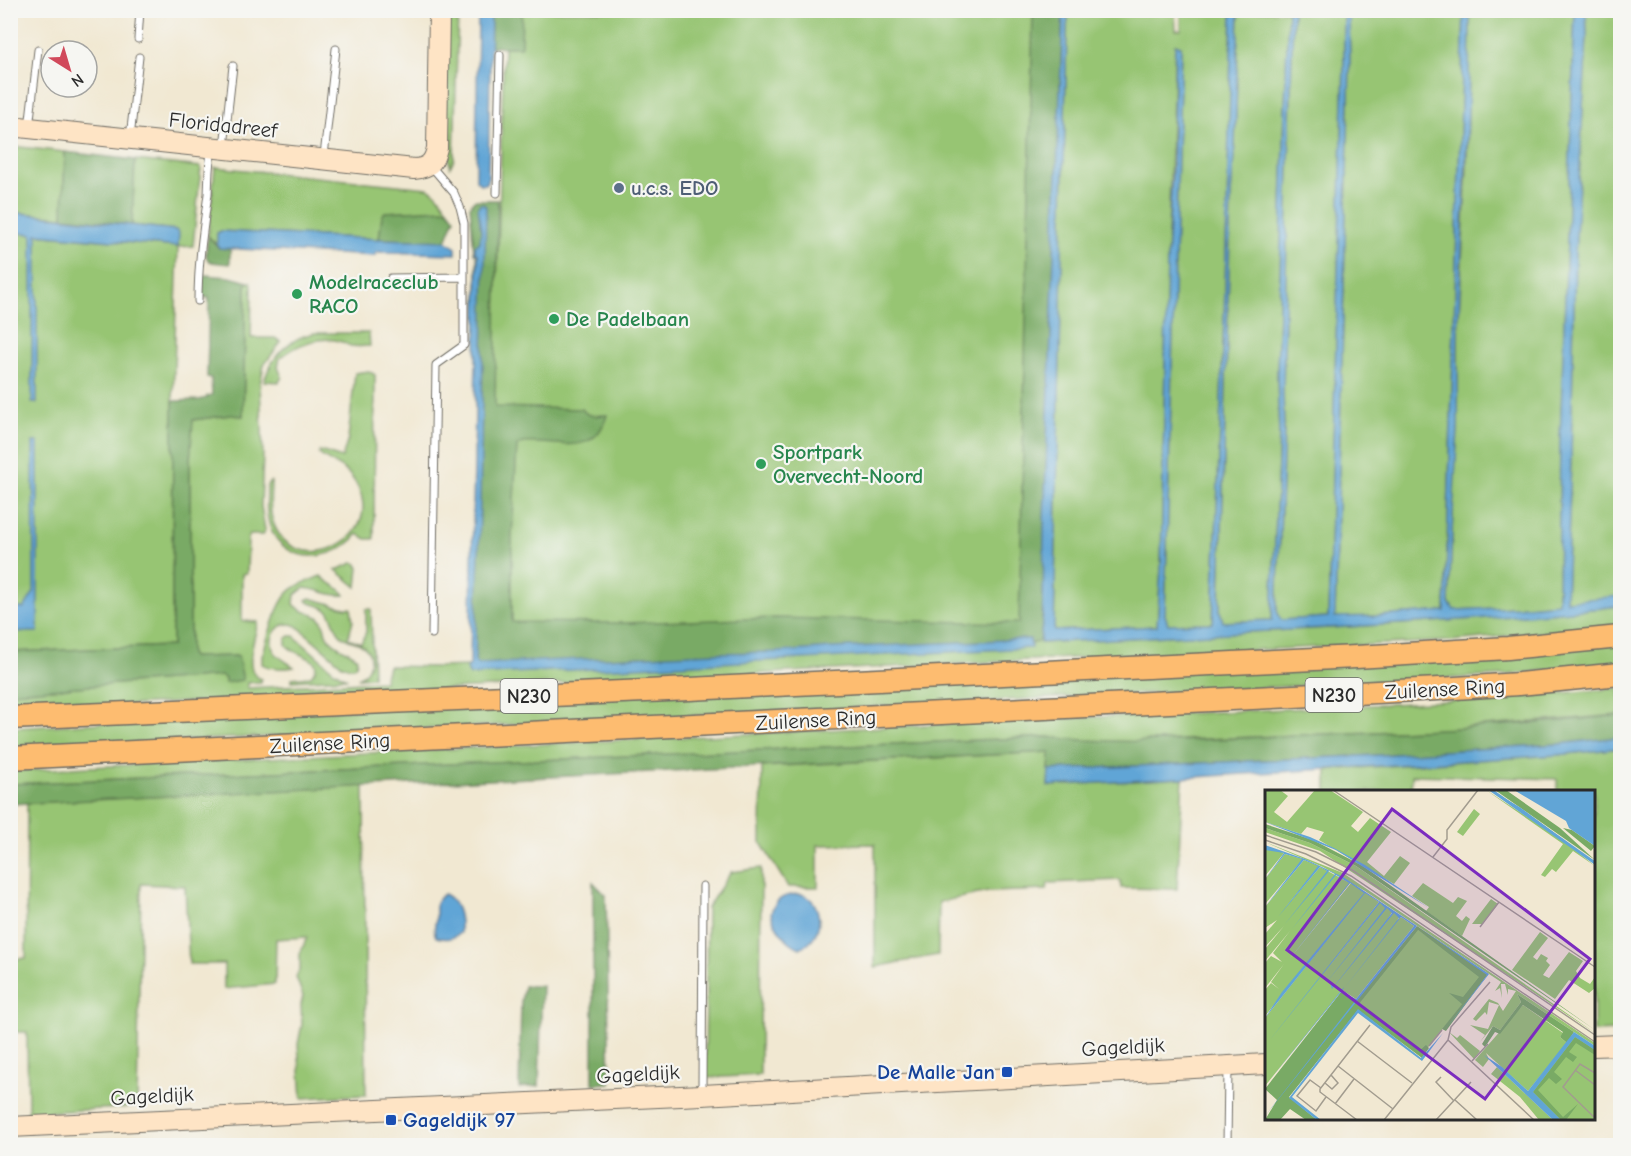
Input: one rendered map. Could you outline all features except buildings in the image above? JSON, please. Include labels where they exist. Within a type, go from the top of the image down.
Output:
[{"type":"main road","name":"Zuilense Ring","points":[[10,718],[669,690],[1356,657],[1508,648],[1620,637]]},
{"type":"main road","name":"Zuilense Ring","points":[[10,758],[1405,691],[1519,684],[1620,674]]},
{"type":"street","points":[[430,165],[436,148],[439,10]]},
{"type":"street","name":"Floridadreef","points":[[20,127],[414,169],[430,165]]},
{"type":"street","points":[[1595,1046],[1620,1045]]},
{"type":"street","name":"Gageldijk","points":[[10,1127],[702,1095],[1265,1064]]},
{"type":"lane","points":[[138,39],[140,10]]},
{"type":"lane","points":[[323,159],[336,49]]},
{"type":"lane","points":[[20,127],[38,50]]},
{"type":"lane","points":[[497,193],[500,55]]},
{"type":"lane","points":[[130,139],[139,57]]},
{"type":"lane","points":[[198,301],[198,267],[209,163],[218,148],[232,66]]},
{"type":"lane","points":[[430,165],[454,193],[464,223],[464,345],[436,365],[432,634]]},
{"type":"lane","points":[[391,278],[464,278]]},
{"type":"lane","points":[[702,1095],[703,886]]},
{"type":"lane","points":[[1227,1146],[1228,1066]]},
{"type":"green space","points":[[1069,10],[1175,11],[1176,30],[1181,30],[1181,11],[1232,11],[1213,623],[1167,624],[1165,615],[1181,46],[1175,44],[1167,259],[1161,569],[1157,626],[1054,631]]},
{"type":"green space","points":[[445,11],[458,11],[454,159],[450,167],[444,131]]},
{"type":"green space","points":[[491,11],[522,11],[521,47],[490,47]]},
{"type":"green space","name":"Sportpark Overvecht-Noord","points":[[505,11],[1038,11],[1028,627],[487,633]]},
{"type":"green space","points":[[1033,11],[1063,11],[1041,640],[1024,647],[475,665],[477,254],[474,253],[470,206],[474,200],[498,200],[495,407],[582,409],[590,415],[607,415],[596,435],[581,443],[522,443],[517,446],[512,536],[512,622],[624,623],[776,618],[1019,623]]},
{"type":"green space","points":[[1239,11],[1288,11],[1277,376],[1279,434],[1272,620],[1223,622],[1220,611],[1231,194],[1235,145]]},
{"type":"green space","points":[[1293,11],[1344,11],[1344,65],[1328,617],[1281,620],[1277,611],[1284,430],[1283,389]]},
{"type":"green space","points":[[1349,11],[1464,11],[1445,611],[1335,618],[1350,62]]},
{"type":"green space","points":[[1470,11],[1575,11],[1560,447],[1558,603],[1455,610],[1449,603],[1458,429],[1458,336],[1467,168]]},
{"type":"green space","points":[[1586,11],[1620,11],[1620,596],[1566,602],[1575,255],[1587,35]]},
{"type":"green space","points":[[11,146],[65,152],[63,217],[11,212]]},
{"type":"green space","points":[[65,152],[135,160],[132,225],[63,217]]},
{"type":"green space","points":[[135,160],[201,167],[193,246],[178,247],[176,230],[132,225]]},
{"type":"green space","points":[[215,167],[428,188],[437,194],[448,209],[385,212],[382,216],[379,239],[221,231],[217,233],[217,245],[208,236]]},
{"type":"green space","points":[[448,209],[455,218],[446,241],[379,239],[382,216],[385,212]]},
{"type":"green space","points":[[10,232],[178,247],[173,401],[172,646],[11,652]]},
{"type":"green space","points":[[208,236],[219,248],[230,249],[230,264],[207,259]]},
{"type":"green space","points":[[201,276],[230,277],[248,282],[246,285],[243,416],[230,415],[193,420],[190,461],[190,654],[192,657],[238,656],[243,680],[225,683],[222,676],[11,692],[10,652],[172,646],[173,401],[199,400],[212,395],[211,378],[207,377],[209,298],[201,297]]},
{"type":"green space","points":[[248,282],[252,285],[251,338],[275,338],[281,342],[264,365],[260,384],[263,454],[261,506],[265,530],[263,535],[250,535],[248,539],[247,573],[242,574],[242,621],[258,622],[251,662],[252,670],[261,682],[247,683],[247,688],[384,681],[388,666],[440,667],[1024,647],[1041,640],[1041,643],[1403,624],[1620,606],[1620,625],[1452,641],[11,711],[10,692],[222,676],[225,682],[238,656],[192,657],[190,654],[192,420],[230,415],[243,416],[246,285]]},
{"type":"green space","points":[[314,333],[369,333],[370,346],[351,346],[326,339],[309,342],[280,358],[278,367],[282,377],[279,382],[264,381],[276,356],[288,344]]},
{"type":"green space","points":[[369,371],[375,375],[374,539],[366,539],[358,534],[348,544],[324,555],[298,554],[287,549],[277,540],[270,527],[267,511],[267,485],[271,481],[272,518],[282,538],[297,549],[315,551],[334,547],[349,537],[360,522],[363,503],[351,476],[319,454],[320,451],[342,458],[348,439],[355,373]]},
{"type":"green space","points":[[356,563],[359,568],[357,587],[336,570]]},
{"type":"green space","points":[[321,576],[345,595],[304,588],[295,595],[294,604],[321,619],[331,641],[357,658],[356,665],[352,667],[342,665],[297,626],[291,624],[281,626],[276,630],[272,645],[278,656],[294,667],[277,668],[262,664],[262,656],[275,615],[287,594],[303,583]]},
{"type":"green space","points":[[310,598],[351,608],[353,621],[348,638],[361,643],[366,632],[366,609],[371,609],[373,677],[358,678],[369,667],[368,652],[360,644],[347,639],[340,634],[330,613],[306,600]]},
{"type":"green space","points":[[294,636],[334,671],[346,678],[292,681],[292,678],[311,676],[316,667],[311,659],[286,645],[286,639]]},
{"type":"green space","points":[[1620,641],[1620,662],[1496,676],[11,749],[11,728]]},
{"type":"green space","points":[[1620,688],[1620,715],[1445,729],[1131,742],[1082,741],[1047,737],[11,784],[11,771],[1390,704]]},
{"type":"green space","points":[[1620,715],[1620,737],[1559,744],[1379,755],[1049,770],[1050,752],[11,804],[11,784],[1047,737],[1109,741],[1204,740],[1459,728]]},
{"type":"green space","points":[[1620,748],[1620,1031],[1595,1032],[1595,790],[1557,790],[1557,779],[1412,775],[1411,790],[1327,790],[1327,770],[1558,755]]},
{"type":"green space","points":[[1051,752],[1048,786],[1183,778],[1177,889],[1121,888],[1120,880],[1048,883],[1047,890],[988,892],[939,902],[938,955],[875,967],[875,844],[818,845],[818,887],[788,887],[761,843],[762,767]]},
{"type":"green space","points":[[364,786],[366,1095],[302,1098],[298,1044],[302,1024],[303,996],[296,977],[300,968],[300,954],[307,937],[276,939],[275,984],[224,989],[224,964],[189,964],[185,886],[141,884],[137,1107],[28,1113],[27,1032],[11,1032],[11,960],[26,958],[27,803]]},
{"type":"green space","points":[[761,868],[760,1075],[705,1078],[707,908],[731,872]]},
{"type":"green space","points":[[593,882],[606,895],[610,1083],[593,1084]]},
{"type":"green space","points":[[524,986],[542,986],[539,1086],[519,1088],[521,1002]]},
{"type":"water","points":[[1232,10],[1239,11],[1235,145],[1231,194],[1220,599],[1223,622],[1272,620],[1279,434],[1277,376],[1288,10],[1293,11],[1283,389],[1284,430],[1277,611],[1281,620],[1328,617],[1344,10],[1349,11],[1350,62],[1335,617],[1445,611],[1464,10],[1470,11],[1469,92],[1458,334],[1458,430],[1449,603],[1455,610],[1558,603],[1560,441],[1575,11],[1586,10],[1587,35],[1575,255],[1566,601],[1620,596],[1620,606],[1403,624],[1040,643],[1043,614],[1044,520],[1063,11],[1069,11],[1054,631],[1157,626],[1161,569],[1167,259],[1175,44],[1181,46],[1165,615],[1168,624],[1213,623]]},
{"type":"water","points":[[478,11],[491,11],[488,181],[486,184],[480,184],[476,180]]},
{"type":"water","points":[[480,204],[486,207],[475,661],[477,664],[1027,639],[1030,639],[1031,648],[470,675],[467,667],[470,665],[478,254],[475,253],[475,246],[480,242],[478,207]]},
{"type":"water","points":[[10,212],[176,230],[179,234],[178,247],[37,234],[37,403],[32,403],[32,234],[11,232]]},
{"type":"water","points":[[221,231],[446,241],[456,248],[456,254],[376,252],[375,256],[219,248],[217,233]]},
{"type":"water","points":[[33,442],[38,442],[38,632],[11,632],[11,608],[24,608],[34,592]]},
{"type":"water","points":[[1620,737],[1620,748],[1558,755],[1048,786],[1049,770],[1379,755],[1559,744]]},
{"type":"water","points":[[444,894],[456,906],[460,922],[460,933],[446,939],[436,937],[434,932],[436,904]]},
{"type":"water","points":[[801,894],[807,896],[815,905],[819,923],[813,937],[800,948],[782,934],[771,913],[778,900]]},
{"type":"place","name":"u.c.s. EDO","points":[[619,188]]},
{"type":"place","name":"Modelraceclub RACO","points":[[297,294]]},
{"type":"place","name":"De Padelbaan","points":[[554,319]]},
{"type":"place","name":"Sportpark Overvecht-Noord","points":[[761,464]]},
{"type":"place","name":"De Malle Jan","points":[[1007,1072]]},
{"type":"place","name":"Gageldijk 97","points":[[391,1120]]}]
